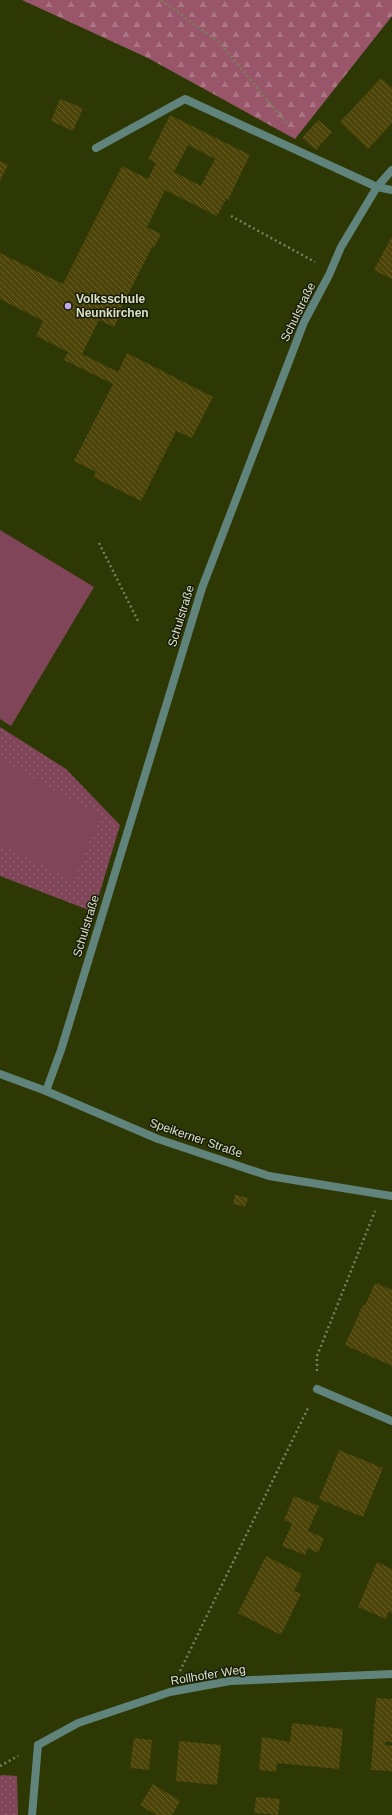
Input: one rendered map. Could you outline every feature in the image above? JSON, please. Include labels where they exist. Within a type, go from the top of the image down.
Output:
[{"type":"street","points":[[96,148],[185,100],[377,187],[392,190]]},
{"type":"street","name":"Schulstraße","points":[[46,1091],[61,1050],[202,588],[306,318],[331,271],[341,247],[377,187],[392,170]]},
{"type":"street","name":"Speikerner Straße","points":[[0,1074],[46,1091],[158,1139],[269,1176],[392,1196]]},
{"type":"street","points":[[317,1389],[392,1421]]},
{"type":"street","name":"Rollhofer Weg","points":[[32,1815],[38,1745],[78,1723],[170,1692],[230,1681],[392,1674]]},
{"type":"path","points":[[161,0],[221,44],[291,129]]},
{"type":"path","points":[[231,216],[331,271]]},
{"type":"path","points":[[98,543],[138,621]]},
{"type":"path","points":[[170,1692],[317,1389],[317,1356],[374,1218],[381,1194]]},
{"type":"shaded area","points":[[0,530],[94,587],[11,726],[0,719]]},
{"type":"shaded area","points":[[0,727],[66,769],[120,825],[94,912],[0,876]]},
{"type":"shaded area","points":[[0,760],[101,816],[73,880],[0,845]]},
{"type":"shaded area","points":[[0,1776],[17,1776],[18,1815],[0,1815]]},
{"type":"green space","points":[[22,0],[392,0],[392,16],[295,139],[148,58]]},
{"type":"building","points":[[381,78],[392,88],[392,123],[368,149],[340,122]]},
{"type":"building","points":[[60,99],[83,108],[73,131],[51,121]]},
{"type":"building","name":"Volksschule Neunkirchen","points":[[170,115],[250,155],[228,200],[226,199],[217,216],[165,190],[147,227],[161,234],[154,248],[152,247],[119,312],[121,313],[114,327],[99,320],[82,354],[118,372],[127,353],[213,397],[192,438],[176,431],[141,501],[93,477],[96,472],[74,461],[113,384],[64,360],[68,352],[36,336],[43,321],[0,299],[0,253],[63,284],[122,166],[148,179],[156,163],[148,159]],"holes":[[[188,145],[215,159],[201,186],[174,172]]]},
{"type":"building","points":[[318,120],[332,132],[316,150],[302,138]]},
{"type":"building","points":[[0,161],[8,165],[0,181]]},
{"type":"building","points":[[392,236],[392,279],[374,270]]},
{"type":"building","points":[[235,1195],[248,1198],[245,1207],[233,1204]]},
{"type":"building","points":[[375,1283],[392,1290],[392,1366],[345,1345],[363,1305],[365,1306]]},
{"type":"building","points":[[339,1450],[383,1468],[363,1517],[319,1499]]},
{"type":"building","points":[[294,1496],[319,1506],[308,1531],[324,1538],[318,1553],[308,1548],[305,1555],[282,1546],[292,1524],[284,1520]]},
{"type":"building","points":[[266,1556],[302,1574],[294,1591],[301,1594],[281,1635],[238,1613]]},
{"type":"building","points":[[377,1562],[392,1569],[392,1613],[388,1612],[386,1619],[358,1607]]},
{"type":"building","points":[[376,1698],[392,1699],[392,1742],[385,1742],[385,1745],[392,1746],[392,1771],[371,1770]]},
{"type":"building","points":[[292,1723],[343,1729],[339,1769],[277,1763],[276,1772],[259,1770],[262,1737],[290,1742]]},
{"type":"building","points":[[134,1738],[152,1740],[149,1770],[130,1768]]},
{"type":"building","points":[[179,1741],[221,1745],[217,1785],[176,1781]]},
{"type":"building","points":[[153,1784],[180,1801],[172,1815],[156,1815],[140,1805]]},
{"type":"building","points":[[256,1797],[280,1799],[278,1815],[254,1813]]},
{"type":"place","name":"Volksschule Neunkirchen","points":[[68,306]]}]
